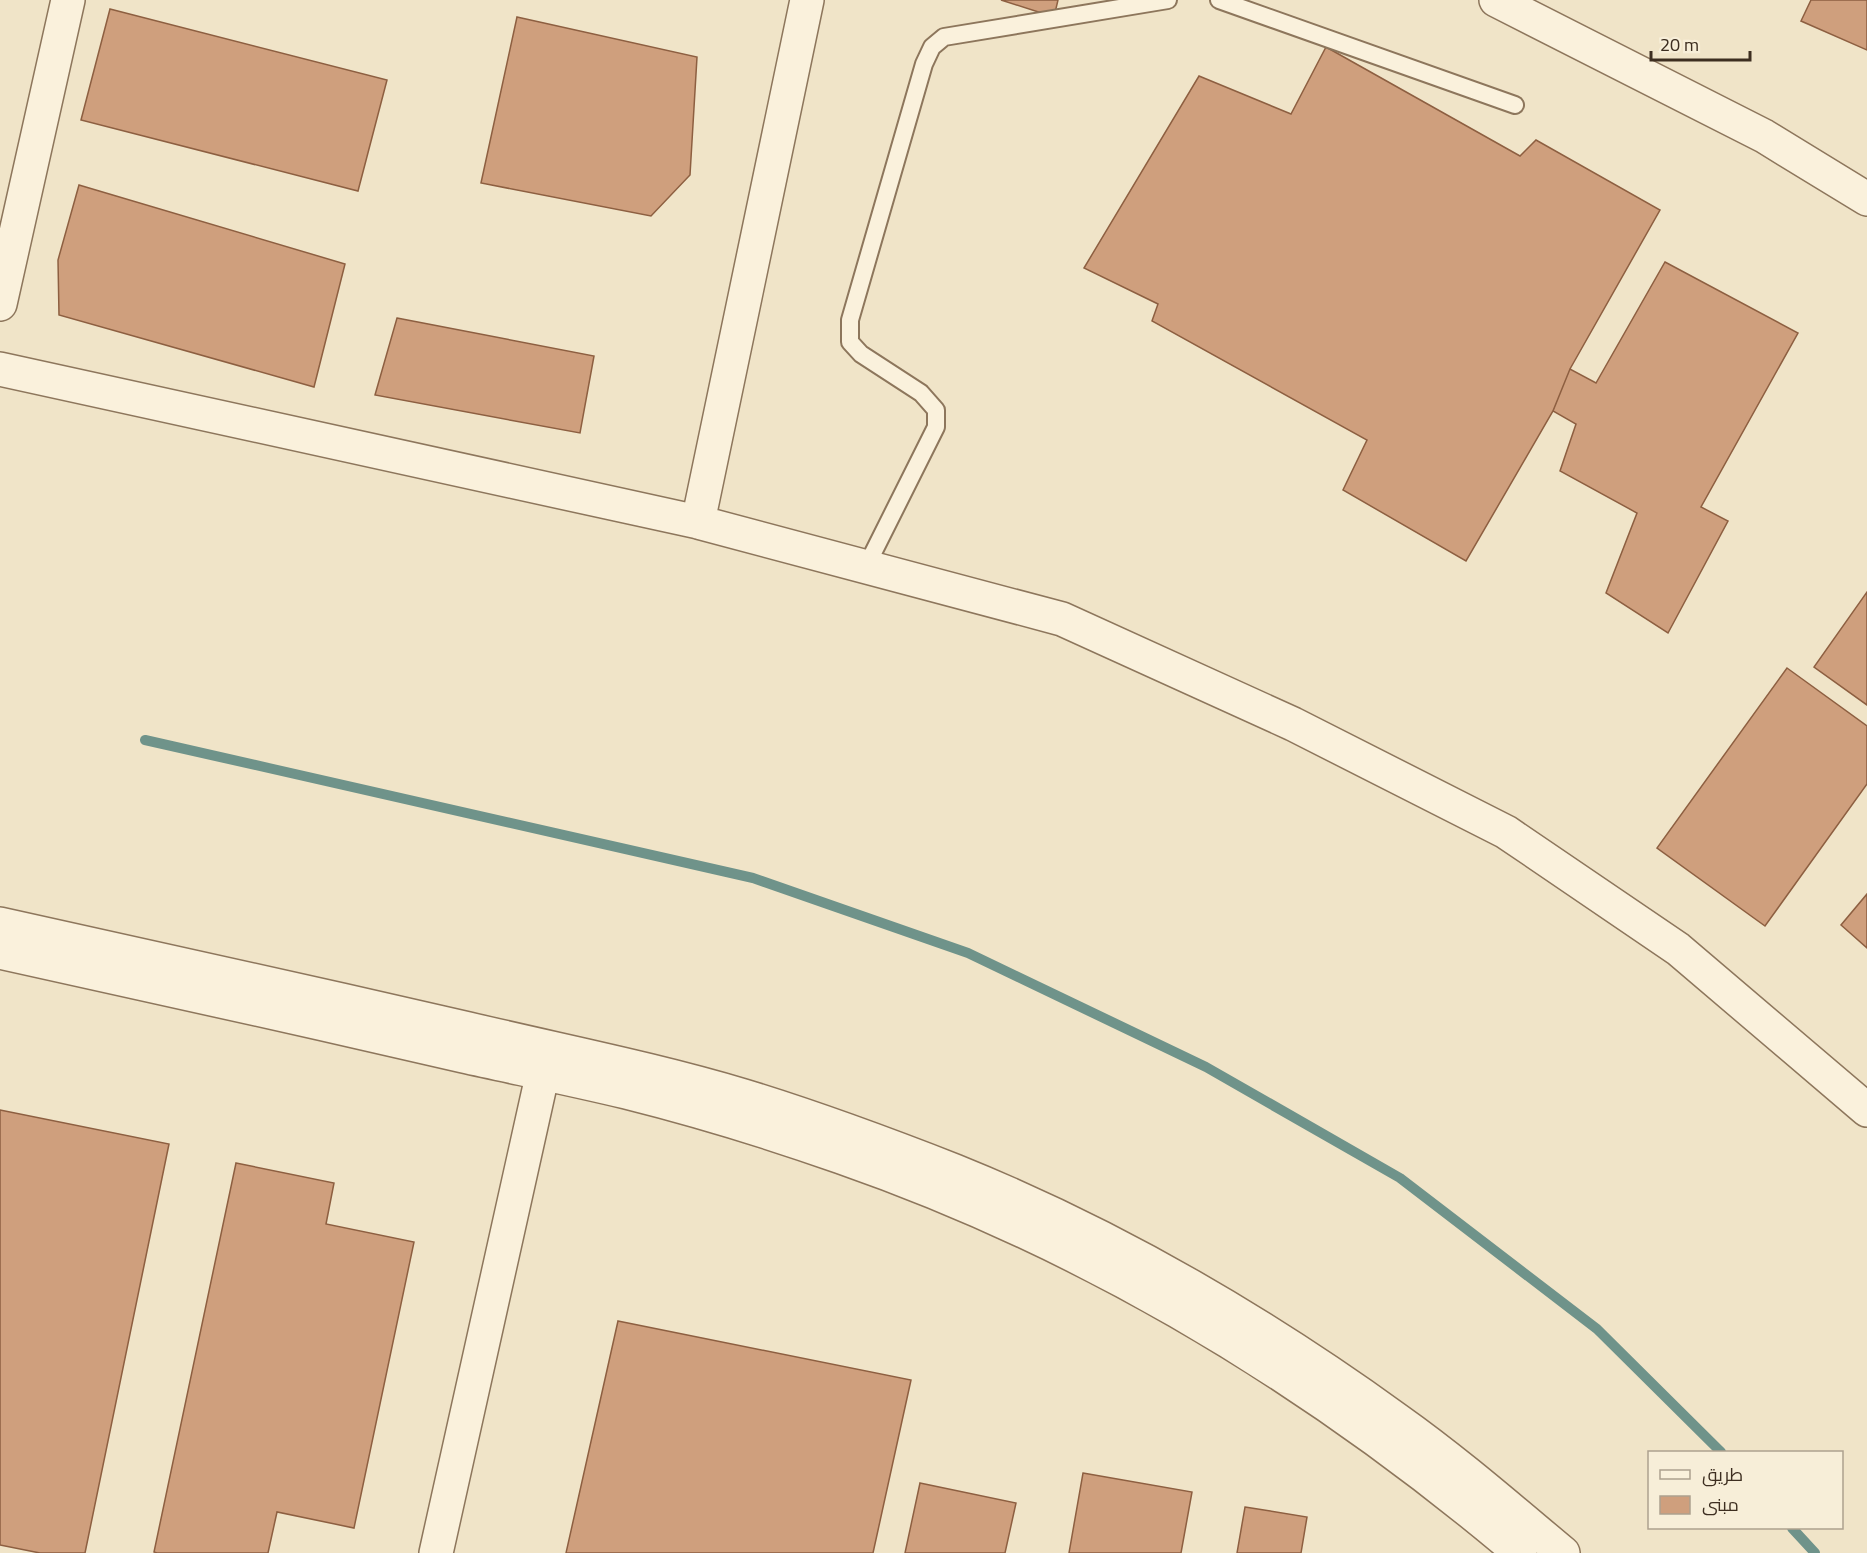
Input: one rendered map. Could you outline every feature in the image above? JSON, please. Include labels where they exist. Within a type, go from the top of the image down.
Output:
[{"type":"street","points":[[0,304],[68,0]]},
{"type":"street","points":[[698,522],[807,0]]},
{"type":"street","points":[[1496,0],[1764,136],[1867,199]]},
{"type":"street","points":[[0,369],[698,522],[1062,619],[1293,724],[1506,832],[1678,950],[1867,1110]]},
{"type":"street","points":[[0,924],[63,952],[629,1079],[743,1096],[852,1132],[959,1173],[1063,1220],[1159,1284],[1245,1318],[1322,1367],[1398,1420],[1463,1486],[1521,1553]]},
{"type":"street","points":[[0,952],[63,952]]},
{"type":"street","points":[[436,1553],[545,1061]]},
{"type":"street","points":[[1463,1486],[1563,1553]]},
{"type":"lane","points":[[866,567],[936,427],[936,410],[921,393],[861,354],[850,342],[850,320],[924,64],[932,47],[944,37],[1168,0]]},
{"type":"lane","points":[[1219,0],[1515,105]]},
{"type":"building","points":[[1001,0],[1058,0],[1054,17]]},
{"type":"building","points":[[1811,0],[1867,0],[1867,50],[1801,21]]},
{"type":"building","points":[[110,9],[387,80],[358,191],[81,120]]},
{"type":"building","points":[[517,17],[697,57],[690,175],[651,216],[481,183]]},
{"type":"building","points":[[1326,47],[1520,156],[1536,140],[1660,210],[1570,369],[1553,411],[1466,561],[1343,490],[1367,440],[1152,321],[1158,304],[1084,268],[1199,76],[1291,114]]},
{"type":"building","points":[[79,185],[345,264],[314,387],[59,315],[58,260]]},
{"type":"building","points":[[1665,262],[1798,333],[1701,507],[1728,521],[1668,633],[1606,593],[1637,513],[1560,471],[1576,424],[1553,411],[1570,369],[1596,383]]},
{"type":"building","points":[[397,318],[594,356],[580,433],[375,395]]},
{"type":"building","points":[[1867,592],[1867,705],[1814,667]]},
{"type":"building","points":[[1787,668],[1867,726],[1867,784],[1765,926],[1657,848]]},
{"type":"building","points":[[1867,894],[1867,948],[1841,925]]},
{"type":"building","points":[[0,1110],[169,1144],[85,1553],[40,1553],[0,1545]]},
{"type":"building","points":[[236,1163],[334,1183],[326,1224],[414,1242],[354,1528],[277,1512],[268,1553],[157,1553],[154,1552]]},
{"type":"building","points":[[618,1321],[911,1380],[873,1553],[566,1553]]},
{"type":"building","points":[[1083,1473],[1192,1492],[1181,1553],[1069,1553]]},
{"type":"building","points":[[920,1483],[1016,1503],[1005,1553],[905,1553]]},
{"type":"building","points":[[1245,1507],[1307,1517],[1301,1553],[1237,1553]]},
{"type":"waterway","points":[[145,740],[753,878],[968,953],[1206,1067],[1400,1178],[1597,1329],[1720,1451]]},
{"type":"waterway","points":[[1793,1529],[1815,1553]]}]
